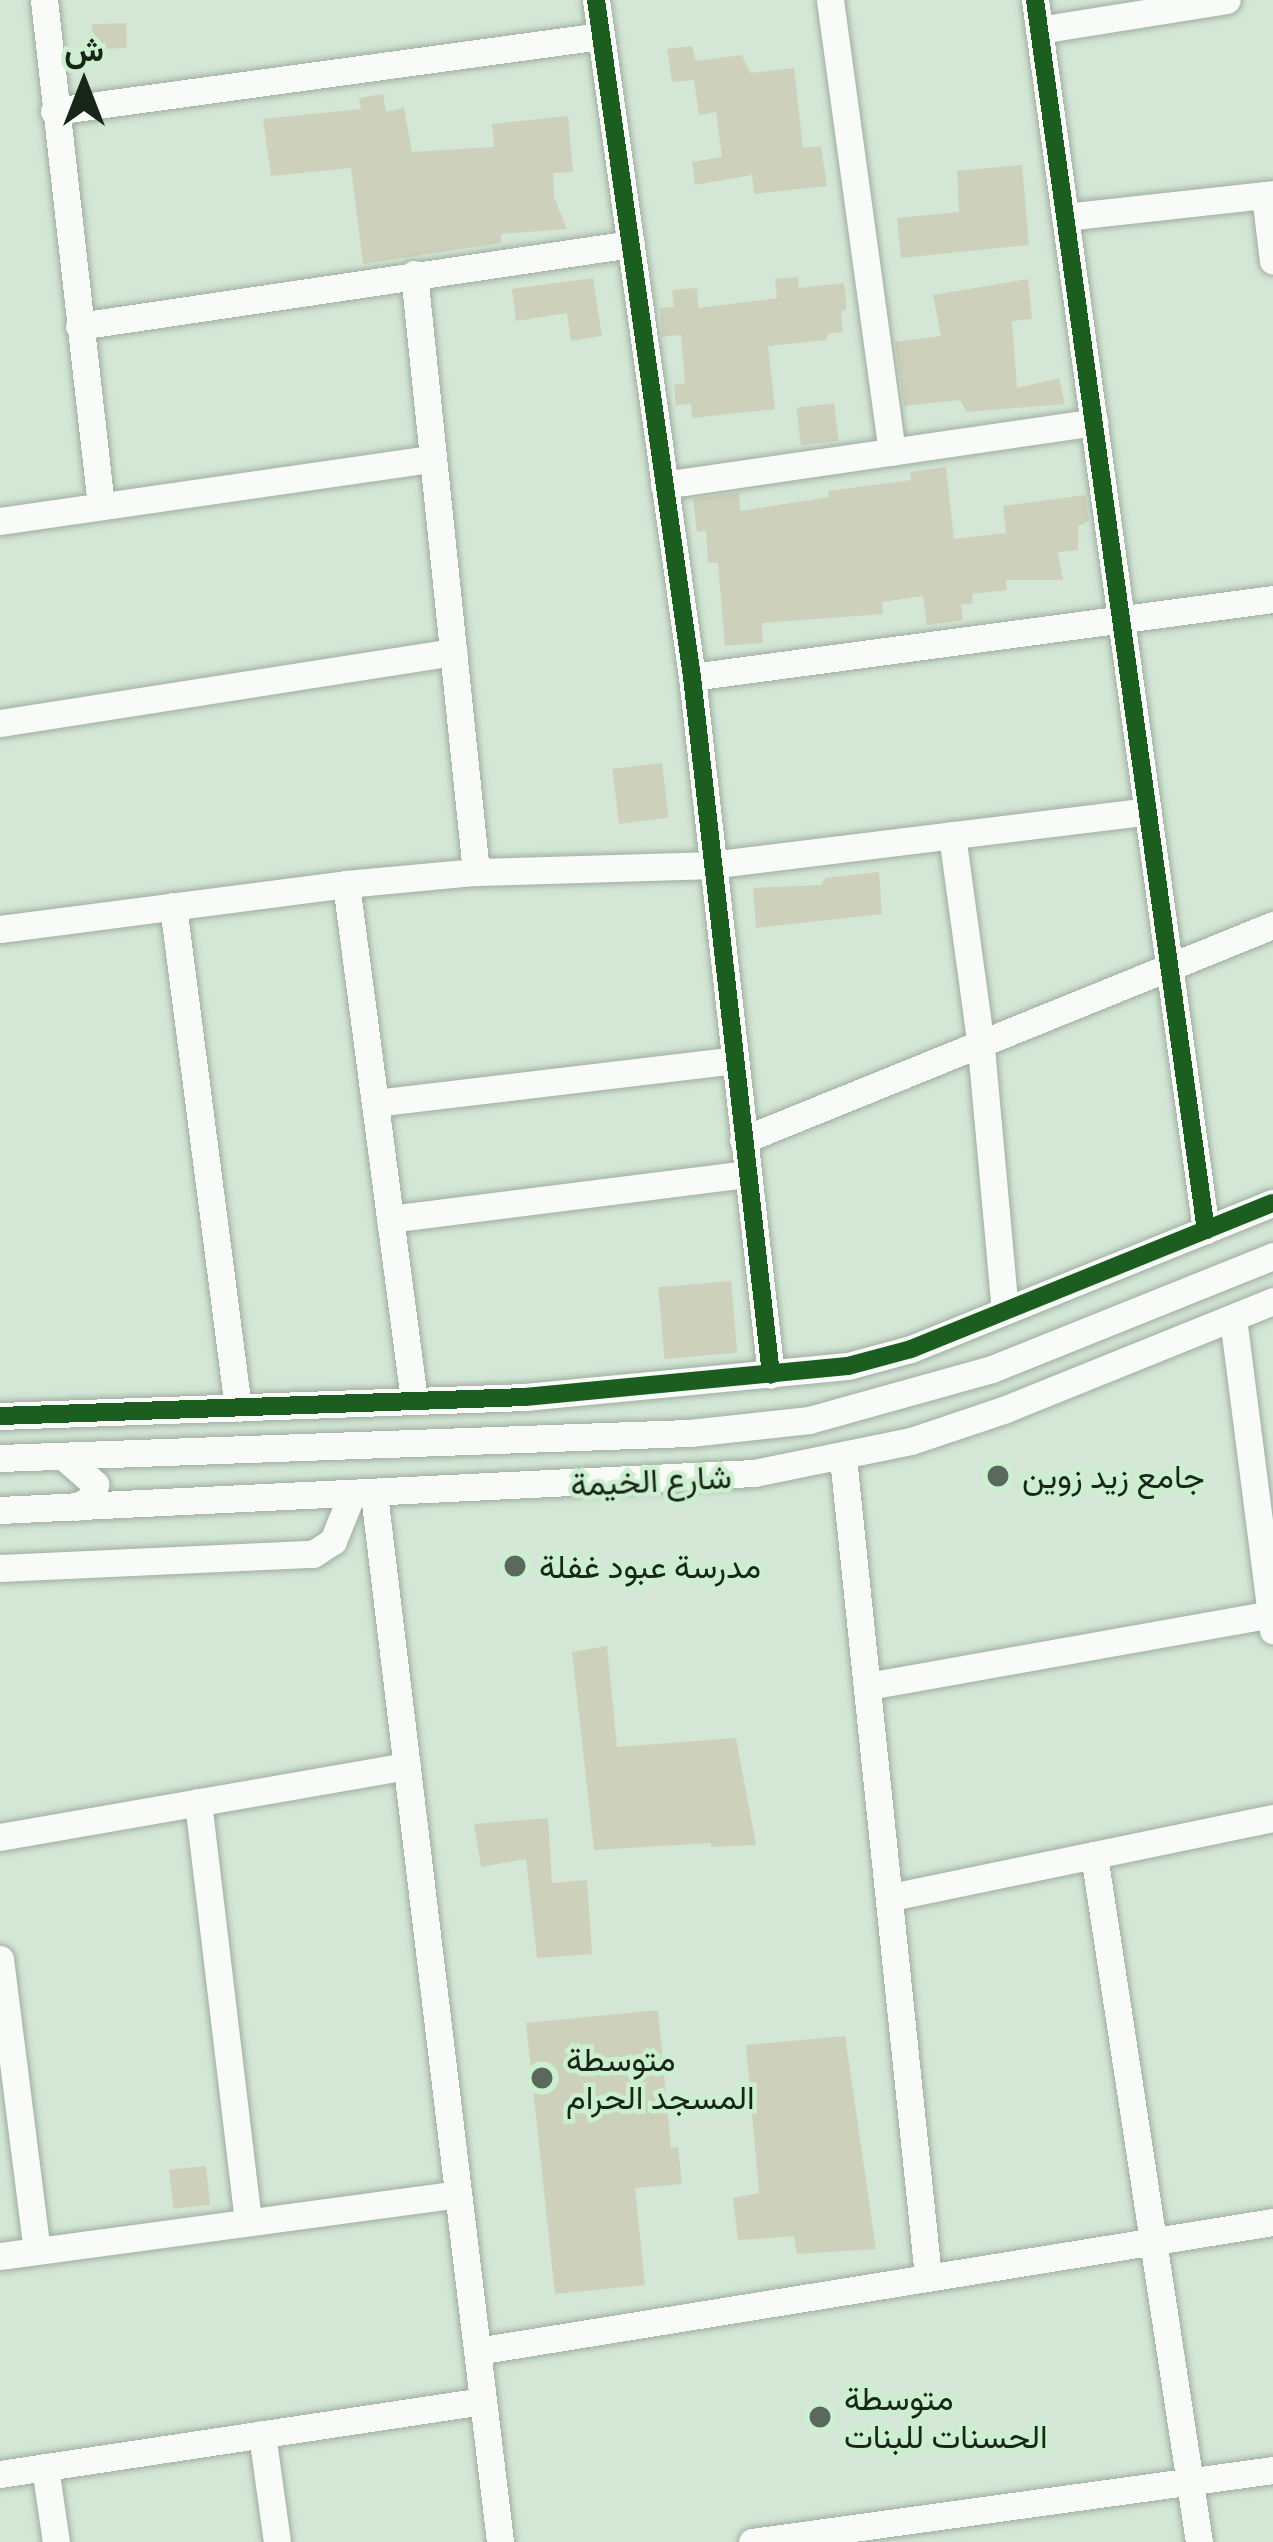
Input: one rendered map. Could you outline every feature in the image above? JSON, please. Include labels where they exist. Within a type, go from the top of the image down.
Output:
[{"type":"street","points":[[44,0],[101,506]]},
{"type":"street","points":[[596,0],[692,677],[771,1376]]},
{"type":"street","points":[[830,0],[892,452]]},
{"type":"street","points":[[1035,0],[1206,1230]]},
{"type":"street","points":[[1039,30],[1227,0]]},
{"type":"street","points":[[54,111],[602,36]]},
{"type":"street","points":[[1065,218],[1269,194],[1273,261]]},
{"type":"street","points":[[79,326],[631,244]]},
{"type":"street","points":[[414,274],[476,872]]},
{"type":"street","points":[[664,485],[1094,422]]},
{"type":"street","points":[[0,521],[432,459]]},
{"type":"street","points":[[692,677],[1273,598]]},
{"type":"street","points":[[0,724],[453,652]]},
{"type":"street","points":[[0,929],[346,884],[476,872],[710,865],[1148,811]]},
{"type":"street","points":[[952,836],[981,1048],[1005,1310]]},
{"type":"street","points":[[346,884],[414,1400]]},
{"type":"street","points":[[173,905],[238,1408]]},
{"type":"street","points":[[743,1140],[981,1048],[1273,925]]},
{"type":"street","points":[[375,1102],[734,1060]]},
{"type":"street","points":[[390,1219],[746,1174]]},
{"type":"street","points":[[1,1408],[238,1408],[525,1397],[771,1376],[890,1354],[1273,1203]]},
{"type":"street","name":"شارع الخيمة","points":[[0,1458],[711,1431],[809,1420],[902,1398],[992,1369],[1273,1256]]},
{"type":"street","name":"شارع الخيمة","points":[[0,1510],[675,1479],[843,1458],[1006,1409],[1273,1301]]},
{"type":"street","points":[[868,1686],[1272,1622],[1233,1318]]},
{"type":"street","points":[[525,1397],[526,1439]]},
{"type":"street","points":[[268,1498],[256,1488],[254,1472],[290,1447]]},
{"type":"street","points":[[63,1456],[95,1484],[91,1499],[76,1507]]},
{"type":"street","points":[[843,1458],[928,2277]]},
{"type":"street","points":[[0,1568],[314,1554],[333,1540],[363,1494]]},
{"type":"street","points":[[363,1494],[407,1766],[500,2542]]},
{"type":"street","points":[[0,1837],[407,1766]]},
{"type":"street","points":[[198,1802],[248,2222]]},
{"type":"street","points":[[891,1898],[1273,1818]]},
{"type":"street","points":[[1094,1855],[1199,2542]]},
{"type":"street","points":[[0,1960],[5,2037],[37,2250]]},
{"type":"street","points":[[0,2255],[458,2194]]},
{"type":"street","points":[[477,2351],[1273,2222]]},
{"type":"street","points":[[0,2474],[482,2401]]},
{"type":"street","points":[[262,2434],[278,2542]]},
{"type":"street","points":[[45,2467],[56,2542]]},
{"type":"street","points":[[752,2542],[1273,2470]]},
{"type":"building","points":[[126,23],[127,48],[93,49],[92,24]]},
{"type":"building","points":[[692,46],[696,61],[742,55],[750,73],[794,68],[803,148],[821,146],[827,186],[754,194],[752,175],[695,185],[692,162],[722,157],[716,112],[699,115],[694,80],[672,82],[667,49]]},
{"type":"building","points":[[383,94],[386,112],[404,108],[412,152],[494,147],[492,124],[568,116],[573,172],[553,173],[554,197],[567,229],[501,234],[501,243],[363,264],[351,168],[271,176],[263,119],[361,109],[359,98]]},
{"type":"building","points":[[1022,165],[1029,245],[901,258],[897,218],[959,212],[957,171]]},
{"type":"building","points":[[798,277],[799,288],[844,283],[843,332],[827,334],[827,340],[768,346],[775,409],[692,418],[691,404],[676,405],[674,385],[685,383],[681,335],[662,337],[660,308],[674,307],[672,290],[697,288],[698,308],[777,298],[775,279]]},
{"type":"building","points":[[593,278],[602,336],[571,341],[567,313],[516,321],[512,289]]},
{"type":"building","points":[[1028,279],[1032,319],[1012,321],[1017,388],[1059,378],[1065,404],[967,412],[960,400],[904,406],[895,342],[941,336],[933,295]]},
{"type":"building","points":[[834,403],[839,441],[801,445],[796,408]]},
{"type":"building","points":[[946,467],[954,539],[1006,533],[1003,506],[1085,495],[1089,520],[1078,527],[1078,550],[1058,552],[1063,580],[1006,580],[1007,590],[972,594],[973,603],[961,605],[963,620],[927,625],[923,596],[882,602],[883,614],[762,623],[763,643],[725,646],[718,563],[708,563],[706,531],[697,532],[693,499],[739,492],[740,511],[829,497],[828,491],[911,480],[910,472]]},
{"type":"building","points":[[662,763],[669,818],[619,824],[612,769]]},
{"type":"building","points":[[879,872],[882,914],[756,928],[753,888],[821,885],[825,878]]},
{"type":"building","points":[[731,1281],[737,1353],[665,1359],[658,1287]]},
{"type":"building","points":[[607,1646],[617,1747],[736,1738],[756,1845],[594,1850],[572,1652]]},
{"type":"building","points":[[548,1818],[552,1883],[587,1880],[592,1954],[537,1958],[526,1859],[481,1867],[474,1824]]},
{"type":"building","points":[[658,2010],[671,2148],[678,2147],[682,2184],[635,2188],[645,2285],[555,2294],[526,2023]]},
{"type":"building","points":[[845,2036],[876,2249],[797,2254],[794,2236],[738,2240],[733,2198],[759,2193],[746,2045]]},
{"type":"building","points":[[206,2166],[210,2205],[173,2209],[169,2170]]},
{"type":"cycle path","points":[[596,0],[692,677],[771,1375]]},
{"type":"cycle path","points":[[1035,0],[1206,1230]]},
{"type":"cycle path","points":[[0,1416],[525,1397],[848,1366],[911,1349],[1273,1203]]},
{"type":"place","name":"جامع زيد زوين","points":[[998,1476]]},
{"type":"place","name":"مدرسة عبود غفلة","points":[[515,1566]]},
{"type":"place","name":"متوسطة المسجد الحرام","points":[[542,2078]]},
{"type":"place","name":"متوسطة الحسنات للبنات","points":[[820,2417]]}]
